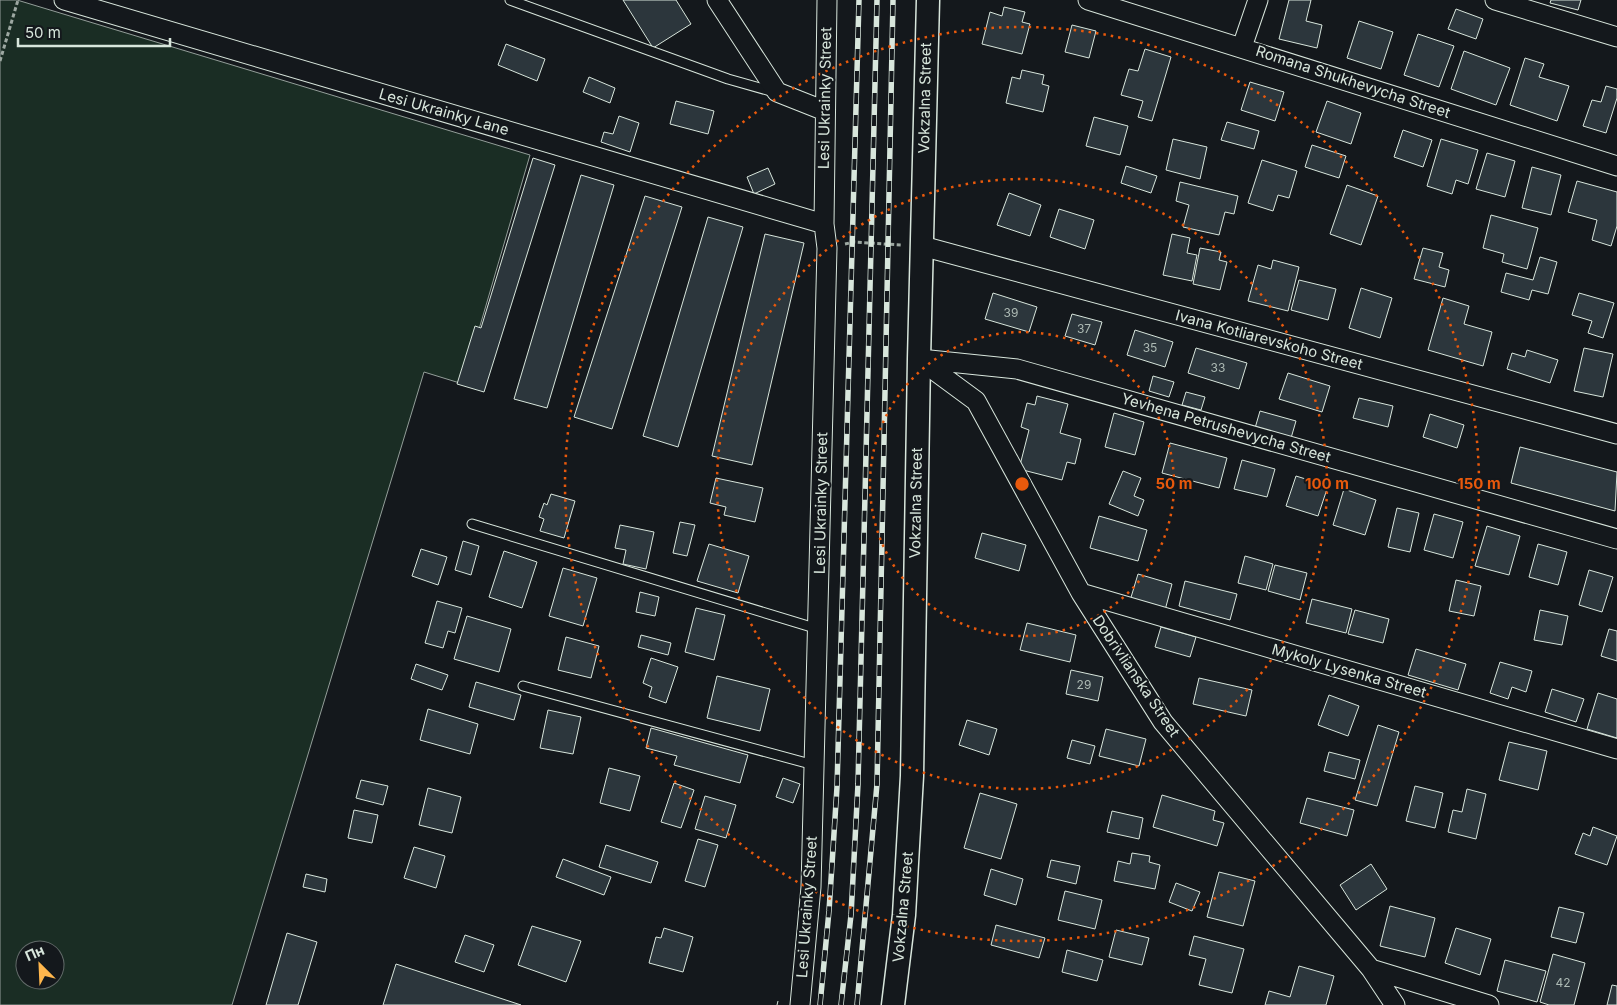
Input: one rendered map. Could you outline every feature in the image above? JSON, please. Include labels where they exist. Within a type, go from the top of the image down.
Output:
[{"type":"street","name":"Lesi Ukrainky Lane","points":[[64,0],[824,224]]},
{"type":"street","points":[[717,0],[777,92],[825,111]]},
{"type":"street","name":"Lesi Ukrainky Street","points":[[800,1005],[811,887],[818,629],[827,248],[824,224],[827,0]]},
{"type":"street","name":"Vokzalna Street","points":[[893,1005],[904,915],[912,776],[918,359],[928,0]]},
{"type":"street","name":"Romana Shukhevycha Street","points":[[1088,0],[1617,166]]},
{"type":"street","points":[[1242,47],[1258,0]]},
{"type":"street","points":[[1495,0],[1617,37]]},
{"type":"street","name":"Ivana Kotliarevskoho Street","points":[[922,246],[1617,434]]},
{"type":"street","name":"Yevhena Petrushevycha Street","points":[[918,359],[1017,369],[1617,539]]},
{"type":"street","name":"Dobrivlianska Street","points":[[918,359],[976,401],[1081,593],[1163,722],[1371,970],[1395,1005]]},
{"type":"street","name":"Mykoly Lysenka Street","points":[[1081,593],[1617,749]]},
{"type":"street","points":[[1371,970],[1489,1005]]},
{"type":"lane","points":[[510,0],[728,79],[777,92]]},
{"type":"lane","points":[[472,524],[818,629]]},
{"type":"lane","points":[[524,686],[814,765]]},
{"type":"path","points":[[0,61],[18,0]]},
{"type":"path","points":[[827,248],[854,242],[922,246]]},
{"type":"green space","points":[[0,0],[17,0],[530,155],[463,384],[424,372],[232,1005],[0,1005]]},
{"type":"building","points":[[623,0],[676,0],[691,24],[653,48]]},
{"type":"building","points":[[1289,0],[1311,0],[1306,21],[1322,25],[1317,48],[1279,39]]},
{"type":"building","points":[[1551,0],[1581,0],[1578,10],[1550,3]]},
{"type":"building","points":[[1004,7],[1025,12],[1022,22],[1030,24],[1022,54],[982,44],[990,12],[1002,16]]},
{"type":"building","points":[[1456,9],[1483,19],[1476,39],[1448,29]]},
{"type":"building","points":[[1359,21],[1393,32],[1381,69],[1347,58]]},
{"type":"building","points":[[1072,25],[1096,31],[1089,58],[1065,52]]},
{"type":"building","points":[[1418,34],[1454,46],[1439,87],[1404,75]]},
{"type":"building","points":[[506,44],[545,59],[537,81],[498,65]]},
{"type":"building","points":[[1145,49],[1171,57],[1152,121],[1138,117],[1143,101],[1121,95],[1129,69],[1138,71]]},
{"type":"building","points":[[1464,51],[1510,68],[1496,105],[1451,89]]},
{"type":"building","points":[[1525,58],[1544,64],[1539,77],[1569,86],[1557,121],[1510,105]]},
{"type":"building","points":[[1022,70],[1044,75],[1042,84],[1049,86],[1043,112],[1006,103],[1012,77],[1020,79]]},
{"type":"building","points":[[589,77],[615,88],[610,103],[583,92]]},
{"type":"building","points":[[1250,82],[1284,92],[1275,121],[1241,110]]},
{"type":"building","points":[[1606,86],[1617,89],[1617,98],[1606,133],[1583,126],[1592,100],[1601,102]]},
{"type":"building","points":[[676,101],[714,111],[708,134],[670,124]]},
{"type":"building","points":[[1327,101],[1361,113],[1351,144],[1316,132]]},
{"type":"building","points":[[619,116],[639,123],[630,152],[601,142],[604,132],[613,134]]},
{"type":"building","points":[[1094,117],[1128,126],[1120,155],[1086,146]]},
{"type":"building","points":[[1227,122],[1259,131],[1254,149],[1221,140]]},
{"type":"building","points":[[1403,130],[1432,140],[1423,167],[1394,157]]},
{"type":"building","points":[[1173,139],[1207,147],[1200,179],[1166,170]]},
{"type":"building","points":[[1441,139],[1478,150],[1468,184],[1456,180],[1452,194],[1427,186]]},
{"type":"building","points":[[1312,145],[1346,156],[1339,178],[1305,167]]},
{"type":"building","points":[[1487,153],[1515,161],[1505,197],[1476,189]]},
{"type":"building","points":[[533,158],[555,165],[484,392],[457,384],[475,326],[481,328]]},
{"type":"building","points":[[1262,160],[1297,171],[1289,198],[1278,195],[1273,211],[1248,203]]},
{"type":"building","points":[[1126,166],[1157,176],[1151,193],[1121,183]]},
{"type":"building","points":[[1532,167],[1561,175],[1551,215],[1522,208]]},
{"type":"building","points":[[768,168],[775,184],[754,194],[747,177]]},
{"type":"building","points":[[581,175],[614,185],[547,408],[514,399]]},
{"type":"building","points":[[1577,181],[1617,192],[1617,226],[1611,246],[1592,240],[1597,220],[1568,212]]},
{"type":"building","points":[[1180,182],[1238,196],[1234,214],[1225,212],[1219,235],[1183,227],[1189,205],[1176,201]]},
{"type":"building","points":[[1347,185],[1378,196],[1361,245],[1330,234]]},
{"type":"building","points":[[1009,193],[1041,205],[1030,236],[997,225]]},
{"type":"building","points":[[645,196],[682,207],[612,429],[574,417]]},
{"type":"building","points":[[1059,209],[1094,220],[1085,249],[1050,237]]},
{"type":"building","points":[[1491,215],[1538,228],[1527,269],[1502,262],[1504,254],[1483,248]]},
{"type":"building","points":[[708,217],[743,227],[678,447],[643,436]]},
{"type":"building","points":[[765,234],[804,243],[752,465],[712,456]]},
{"type":"building","points":[[1172,234],[1190,238],[1187,253],[1197,255],[1192,281],[1163,275]]},
{"type":"building","points":[[1200,248],[1221,252],[1219,260],[1227,262],[1220,290],[1193,284]]},
{"type":"building","points":[[1423,248],[1443,253],[1439,267],[1449,270],[1445,287],[1414,279]]},
{"type":"building","points":[[1540,257],[1557,262],[1548,294],[1532,290],[1529,300],[1501,292],[1506,273],[1533,280]]},
{"type":"building","points":[[1273,260],[1299,267],[1288,311],[1248,301],[1258,265],[1271,269]]},
{"type":"building","points":[[1299,280],[1336,289],[1328,320],[1291,310]]},
{"type":"building","points":[[1361,288],[1392,298],[1380,338],[1349,328]]},
{"type":"building","points":[[993,293],[1037,307],[1029,332],[985,319]]},
{"type":"building","points":[[1579,293],[1614,303],[1603,338],[1588,333],[1592,321],[1572,315]]},
{"type":"building","points":[[1443,298],[1469,306],[1464,324],[1492,332],[1483,366],[1428,350]]},
{"type":"building","points":[[1072,314],[1102,322],[1095,345],[1065,336]]},
{"type":"building","points":[[1135,330],[1173,342],[1165,367],[1127,355]]},
{"type":"building","points":[[1196,348],[1247,363],[1239,389],[1188,373]]},
{"type":"building","points":[[1584,348],[1613,354],[1603,397],[1574,391]]},
{"type":"building","points":[[1527,350],[1558,360],[1550,383],[1507,369],[1512,353],[1525,357]]},
{"type":"building","points":[[1288,373],[1330,386],[1322,412],[1279,399]]},
{"type":"building","points":[[1153,376],[1174,382],[1169,397],[1149,391]]},
{"type":"building","points":[[1186,392],[1205,397],[1201,410],[1182,405]]},
{"type":"building","points":[[1037,396],[1068,404],[1060,433],[1081,439],[1075,464],[1067,462],[1062,480],[1019,469],[1029,430],[1021,427],[1027,403],[1035,405]]},
{"type":"building","points":[[1359,398],[1393,406],[1388,427],[1353,418]]},
{"type":"building","points":[[1260,411],[1296,421],[1289,445],[1253,435]]},
{"type":"building","points":[[1114,413],[1144,422],[1135,455],[1105,447]]},
{"type":"building","points":[[1430,414],[1464,425],[1457,448],[1423,437]]},
{"type":"building","points":[[1170,443],[1227,458],[1219,488],[1162,473]]},
{"type":"building","points":[[1520,447],[1617,472],[1615,511],[1511,483]]},
{"type":"building","points":[[1242,460],[1275,469],[1267,497],[1234,489]]},
{"type":"building","points":[[1123,471],[1141,478],[1134,496],[1144,500],[1138,516],[1109,504]]},
{"type":"building","points":[[1296,476],[1328,486],[1318,516],[1286,506]]},
{"type":"building","points":[[716,478],[763,488],[755,522],[724,515],[726,507],[710,503]]},
{"type":"building","points":[[1344,489],[1376,500],[1365,535],[1333,525]]},
{"type":"building","points":[[551,494],[575,501],[564,538],[540,531],[544,519],[539,517],[544,503],[547,505]]},
{"type":"building","points":[[1397,508],[1419,513],[1410,552],[1388,547]]},
{"type":"building","points":[[1434,514],[1463,522],[1453,558],[1424,550]]},
{"type":"building","points":[[1099,516],[1147,530],[1138,561],[1090,548]]},
{"type":"building","points":[[680,522],[695,525],[687,556],[673,553]]},
{"type":"building","points":[[620,525],[654,532],[646,569],[623,564],[626,550],[615,548]]},
{"type":"building","points":[[1487,526],[1520,536],[1509,575],[1475,566]]},
{"type":"building","points":[[982,533],[1026,545],[1019,571],[975,558]]},
{"type":"building","points":[[463,541],[479,546],[471,575],[455,570]]},
{"type":"building","points":[[709,544],[749,556],[738,593],[697,581]]},
{"type":"building","points":[[1538,544],[1567,552],[1558,585],[1529,577]]},
{"type":"building","points":[[421,549],[447,557],[438,585],[412,576]]},
{"type":"building","points":[[504,551],[537,562],[522,608],[489,597]]},
{"type":"building","points":[[1245,556],[1273,564],[1266,590],[1238,583]]},
{"type":"building","points":[[1275,565],[1307,573],[1300,600],[1268,591]]},
{"type":"building","points":[[563,568],[597,578],[583,626],[549,616]]},
{"type":"building","points":[[1589,570],[1613,577],[1602,612],[1579,605]]},
{"type":"building","points":[[1138,574],[1172,584],[1164,614],[1129,604]]},
{"type":"building","points":[[1456,580],[1481,586],[1474,616],[1449,611]]},
{"type":"building","points":[[1185,581],[1237,594],[1230,620],[1179,606]]},
{"type":"building","points":[[640,592],[659,597],[655,616],[636,612]]},
{"type":"building","points":[[1312,599],[1352,609],[1346,633],[1306,623]]},
{"type":"building","points":[[437,601],[462,608],[455,633],[448,631],[443,648],[425,643]]},
{"type":"building","points":[[696,608],[725,615],[714,660],[685,652]]},
{"type":"building","points":[[1355,610],[1389,619],[1383,643],[1348,634]]},
{"type":"building","points":[[1540,610],[1568,616],[1562,645],[1534,640]]},
{"type":"building","points":[[467,616],[511,629],[499,672],[454,659]]},
{"type":"building","points":[[1027,623],[1076,635],[1070,662],[1020,650]]},
{"type":"building","points":[[1161,627],[1196,637],[1190,657],[1155,647]]},
{"type":"building","points":[[1609,629],[1617,631],[1617,661],[1601,656]]},
{"type":"building","points":[[641,635],[671,643],[668,655],[638,647]]},
{"type":"building","points":[[566,637],[599,646],[591,678],[558,670]]},
{"type":"building","points":[[1416,649],[1466,664],[1458,690],[1408,675]]},
{"type":"building","points":[[651,658],[678,667],[666,703],[649,697],[652,687],[643,683]]},
{"type":"building","points":[[1500,662],[1532,671],[1526,692],[1512,687],[1508,699],[1490,693]]},
{"type":"building","points":[[416,664],[448,675],[442,690],[411,679]]},
{"type":"building","points":[[1071,670],[1103,677],[1098,701],[1066,694]]},
{"type":"building","points":[[717,676],[770,689],[760,731],[707,718]]},
{"type":"building","points":[[1199,678],[1252,690],[1246,716],[1193,704]]},
{"type":"building","points":[[476,682],[521,695],[514,720],[469,707]]},
{"type":"building","points":[[1552,689],[1584,699],[1576,722],[1545,712]]},
{"type":"building","points":[[1598,693],[1617,699],[1617,738],[1587,729]]},
{"type":"building","points":[[1329,695],[1359,706],[1348,736],[1318,725]]},
{"type":"building","points":[[428,709],[478,724],[470,754],[420,740]]},
{"type":"building","points":[[548,710],[581,717],[573,754],[540,748]]},
{"type":"building","points":[[967,720],[997,729],[989,755],[959,745]]},
{"type":"building","points":[[1378,725],[1399,732],[1377,806],[1355,800]]},
{"type":"building","points":[[651,728],[748,755],[740,783],[674,765],[677,756],[646,748]]},
{"type":"building","points":[[1106,729],[1146,739],[1139,766],[1099,756]]},
{"type":"building","points":[[1072,740],[1095,746],[1090,764],[1067,758]]},
{"type":"building","points":[[1509,742],[1547,751],[1538,790],[1499,780]]},
{"type":"building","points":[[1329,752],[1360,760],[1355,779],[1324,771]]},
{"type":"building","points":[[609,768],[640,776],[630,811],[600,803]]},
{"type":"building","points":[[783,778],[800,784],[793,803],[776,797]]},
{"type":"building","points":[[361,780],[388,786],[383,805],[356,798]]},
{"type":"building","points":[[674,783],[694,790],[681,828],[661,822]]},
{"type":"building","points":[[1415,786],[1443,793],[1435,828],[1406,821]]},
{"type":"building","points":[[428,788],[461,797],[452,833],[419,825]]},
{"type":"building","points":[[1467,789],[1486,794],[1476,839],[1448,832],[1453,810],[1462,812]]},
{"type":"building","points":[[980,793],[1017,804],[1001,859],[964,848]]},
{"type":"building","points":[[1162,795],[1215,811],[1213,820],[1224,823],[1217,846],[1153,827]]},
{"type":"building","points":[[705,796],[736,805],[726,838],[695,829]]},
{"type":"building","points":[[1307,798],[1354,810],[1347,836],[1300,823]]},
{"type":"building","points":[[354,810],[378,815],[372,843],[348,838]]},
{"type":"building","points":[[1112,811],[1143,818],[1139,839],[1107,832]]},
{"type":"building","points":[[1593,827],[1617,836],[1607,865],[1575,854],[1583,833],[1590,836]]},
{"type":"building","points":[[698,839],[718,845],[705,887],[685,881]]},
{"type":"building","points":[[606,845],[658,862],[651,883],[599,867]]},
{"type":"building","points":[[414,847],[445,856],[436,888],[404,878]]},
{"type":"building","points":[[1132,853],[1150,856],[1149,862],[1160,865],[1155,889],[1114,881],[1118,861],[1130,864]]},
{"type":"building","points":[[563,859],[611,877],[604,895],[556,877]]},
{"type":"building","points":[[1051,860],[1080,866],[1076,884],[1047,877]]},
{"type":"building","points":[[1371,864],[1387,889],[1356,910],[1340,885]]},
{"type":"building","points":[[991,869],[1023,879],[1016,905],[984,895]]},
{"type":"building","points":[[1219,872],[1255,881],[1243,926],[1207,917]]},
{"type":"building","points":[[306,874],[327,879],[325,892],[303,887]]},
{"type":"building","points":[[1176,883],[1200,892],[1192,911],[1169,902]]},
{"type":"building","points":[[1065,891],[1102,900],[1095,929],[1058,920]]},
{"type":"building","points":[[1390,906],[1435,918],[1425,957],[1380,946]]},
{"type":"building","points":[[1559,907],[1584,913],[1576,943],[1551,937]]},
{"type":"building","points":[[996,925],[1045,938],[1039,958],[991,945]]},
{"type":"building","points":[[532,926],[581,941],[566,982],[518,965]]},
{"type":"building","points":[[664,928],[693,937],[683,972],[649,963],[656,937],[661,938]]},
{"type":"building","points":[[1456,928],[1491,939],[1480,975],[1445,963]]},
{"type":"building","points":[[1116,930],[1149,938],[1142,965],[1109,957]]},
{"type":"building","points":[[287,933],[317,942],[298,1005],[266,1005]]},
{"type":"building","points":[[465,935],[494,945],[484,972],[455,962]]},
{"type":"building","points":[[1194,936],[1244,949],[1232,993],[1199,985],[1206,959],[1189,955]]},
{"type":"building","points":[[1067,950],[1103,960],[1097,981],[1062,972]]},
{"type":"building","points":[[1553,954],[1585,963],[1574,1005],[1549,1005],[1540,1002]]},
{"type":"building","points":[[1505,960],[1546,971],[1537,1002],[1497,991]]},
{"type":"building","points":[[396,964],[521,1005],[383,1005]]},
{"type":"building","points":[[1299,966],[1334,976],[1326,1005],[1265,1005],[1269,991],[1290,997]]},
{"type":"building","points":[[1612,985],[1617,986],[1617,1005],[1607,1005]]},
{"type":"railway","points":[[820,1005],[829,911],[837,787],[859,0]]},
{"type":"railway","points":[[841,1005],[851,915],[858,784],[877,0]]},
{"type":"railway","points":[[857,1005],[877,784],[893,0]]},
{"type":"fence","points":[[777,1005],[778,1001]]}]
